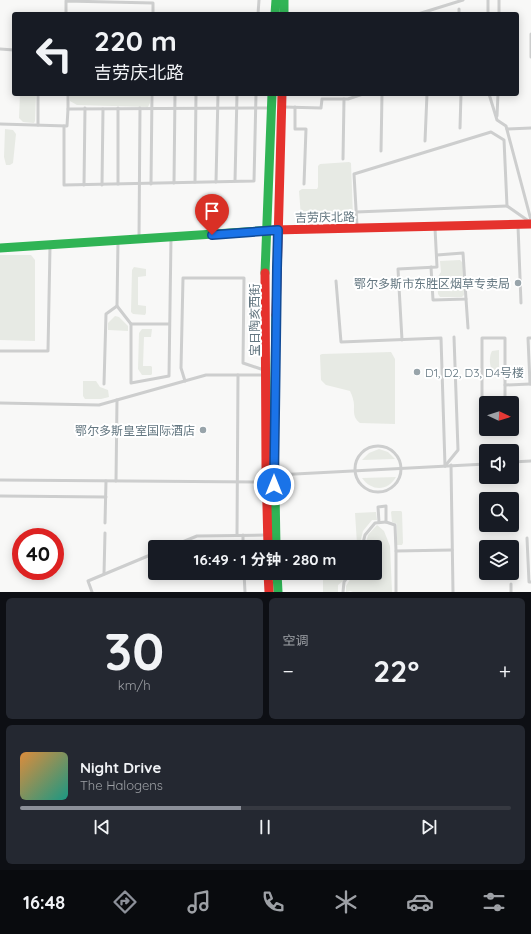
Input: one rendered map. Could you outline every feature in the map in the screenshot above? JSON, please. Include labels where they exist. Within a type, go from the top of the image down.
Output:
[{"type":"street","points":[[275,12],[276,0]]},
{"type":"street","points":[[284,0],[284,12]]},
{"type":"street","name":"宝日陶亥西街","points":[[267,540],[266,253],[272,96]]},
{"type":"street","name":"宝日陶亥西街","points":[[276,540],[274,475],[282,96]]},
{"type":"street","name":"吉劳庆北路","points":[[0,248],[267,232],[278,230],[531,223]]},
{"type":"street","points":[[268,580],[269,592]]},
{"type":"street","points":[[277,580],[278,592]]},
{"type":"lane","points":[[258,12],[259,0]]},
{"type":"lane","points":[[424,12],[463,0]]},
{"type":"lane","points":[[488,0],[488,12]]},
{"type":"lane","points":[[499,0],[499,12]]},
{"type":"lane","points":[[66,12],[66,1],[153,3],[153,12]]},
{"type":"lane","points":[[531,34],[531,57]]},
{"type":"lane","points":[[0,49],[12,50]]},
{"type":"lane","points":[[38,96],[38,125]]},
{"type":"lane","points":[[0,124],[67,126],[68,96]]},
{"type":"lane","points":[[151,184],[152,96]]},
{"type":"lane","points":[[174,183],[175,96]]},
{"type":"lane","points":[[195,182],[196,96]]},
{"type":"lane","points":[[216,182],[218,96]]},
{"type":"lane","points":[[235,181],[237,96]]},
{"type":"lane","points":[[64,126],[64,185],[254,181],[256,96]]},
{"type":"lane","points":[[282,107],[321,108],[322,98],[344,99],[354,96]]},
{"type":"lane","points":[[381,151],[382,96]]},
{"type":"lane","points":[[425,141],[426,96]]},
{"type":"lane","points":[[460,128],[461,96]]},
{"type":"lane","points":[[490,96],[497,120],[506,126],[531,220]]},
{"type":"lane","points":[[497,120],[498,96]]},
{"type":"lane","points":[[343,159],[344,99]]},
{"type":"lane","points":[[295,107],[295,129],[306,130],[304,184]]},
{"type":"lane","points":[[84,185],[85,108]]},
{"type":"lane","points":[[102,185],[103,108]]},
{"type":"lane","points":[[118,108],[118,184]]},
{"type":"lane","points":[[139,240],[140,108]]},
{"type":"lane","points":[[68,109],[272,108]]},
{"type":"lane","points":[[507,129],[531,128]]},
{"type":"lane","points":[[357,228],[354,174],[491,132],[504,140],[507,206]]},
{"type":"lane","points":[[356,212],[507,206],[531,223]]},
{"type":"lane","points":[[518,224],[521,303]]},
{"type":"lane","points":[[402,340],[398,269],[437,266],[435,226]]},
{"type":"lane","points":[[118,241],[117,306],[131,324],[130,383],[169,376],[171,238]]},
{"type":"lane","points":[[0,351],[48,351],[50,245]]},
{"type":"lane","points":[[437,255],[463,253],[468,328]]},
{"type":"lane","points":[[431,267],[432,300],[466,299]]},
{"type":"lane","points":[[184,381],[181,368],[183,278],[244,278],[243,363],[266,373]]},
{"type":"lane","points":[[336,280],[341,342],[441,338],[445,466]]},
{"type":"lane","points":[[104,384],[106,314],[117,306]]},
{"type":"lane","points":[[131,324],[170,324]]},
{"type":"lane","points":[[445,466],[458,450],[454,337]]},
{"type":"lane","points":[[482,396],[482,338],[505,338],[505,396]]},
{"type":"lane","points":[[505,385],[530,384],[528,338],[531,338]]},
{"type":"lane","points":[[0,403],[100,405],[206,375],[266,373]]},
{"type":"lane","points":[[237,535],[238,375]]},
{"type":"lane","points":[[116,481],[117,400]]},
{"type":"lane","points":[[377,446],[384,447],[396,454],[401,468],[400,476],[396,483],[383,491],[368,489],[357,478],[355,470],[359,456],[364,451],[377,446]]},
{"type":"lane","points":[[519,462],[531,461]]},
{"type":"lane","points":[[274,475],[479,464]]},
{"type":"lane","points":[[451,465],[452,592]]},
{"type":"lane","points":[[0,480],[266,482]]},
{"type":"lane","points":[[105,523],[106,481]]},
{"type":"lane","points":[[0,496],[106,497]]},
{"type":"lane","points":[[379,522],[378,507],[386,506],[386,522]]},
{"type":"lane","points":[[364,540],[365,535],[375,522],[386,522],[395,525],[396,592]]},
{"type":"lane","points":[[104,574],[105,534]]},
{"type":"lane","points":[[243,535],[243,540]]},
{"type":"lane","points":[[187,540],[197,536],[267,536]]},
{"type":"lane","points":[[527,538],[529,582],[531,582]]},
{"type":"lane","points":[[396,551],[452,550]]},
{"type":"lane","points":[[92,592],[88,581],[148,556]]},
{"type":"lane","points":[[244,580],[245,592]]},
{"type":"lane","points":[[343,592],[345,580]]},
{"type":"lane","points":[[511,584],[511,592]]},
{"type":"shaded area","points":[[20,96],[36,96],[34,123],[23,122],[19,118]]},
{"type":"shaded area","points":[[70,96],[150,96],[150,103],[148,107],[77,105],[70,101]]},
{"type":"shaded area","points":[[5,129],[13,130],[16,134],[13,163],[10,165],[6,165],[4,157]]},
{"type":"shaded area","points":[[351,163],[352,220],[303,221],[301,217],[299,191],[302,189],[317,189],[318,166],[320,164]]},
{"type":"shaded area","points":[[0,255],[31,255],[35,260],[35,341],[0,340]]},
{"type":"shaded area","points":[[460,260],[463,263],[464,295],[462,297],[440,297],[438,294],[437,278],[441,272],[440,261]]},
{"type":"shaded area","points":[[134,267],[146,269],[146,276],[138,277],[138,305],[146,306],[145,315],[133,314],[131,312],[132,270]]},
{"type":"shaded area","points":[[115,316],[119,317],[128,326],[128,331],[108,330],[108,323]]},
{"type":"shaded area","points":[[142,329],[152,329],[151,337],[144,337],[143,366],[152,367],[151,375],[142,375],[138,369],[139,333]]},
{"type":"shaded area","points":[[499,350],[499,369],[497,371],[493,371],[490,364],[491,353],[492,351]]},
{"type":"shaded area","points":[[391,352],[395,359],[395,424],[360,423],[355,417],[354,402],[350,391],[326,385],[321,380],[320,355]]},
{"type":"shaded area","points":[[83,381],[96,381],[100,387],[108,390],[109,397],[101,399],[85,399],[83,396]]},
{"type":"shaded area","points":[[379,449],[388,452],[395,459],[362,460],[369,453]]},
{"type":"shaded area","points":[[396,477],[389,485],[380,488],[370,486],[362,478]]},
{"type":"shaded area","points":[[392,511],[402,512],[402,545],[397,545],[397,524],[392,522]]},
{"type":"shaded area","points":[[376,512],[377,520],[372,520],[363,531],[361,540],[357,540],[355,513]]},
{"type":"shaded area","points":[[377,525],[384,531],[390,546],[392,592],[346,592],[346,586],[350,580],[382,580],[382,540],[367,540],[368,535]]},
{"type":"shaded area","points":[[323,580],[344,580],[338,585],[338,592],[323,592]]},
{"type":"traffic: fast","points":[[275,12],[276,0]]},
{"type":"traffic: fast","points":[[284,0],[284,12]]},
{"type":"traffic: fast","points":[[265,273],[272,96]]},
{"type":"traffic: fast","points":[[0,248],[274,230]]},
{"type":"traffic: fast","points":[[276,315],[274,434],[276,540]]},
{"type":"traffic: fast","points":[[277,580],[278,592]]},
{"type":"traffic: jam","points":[[276,315],[282,96]]},
{"type":"traffic: jam","points":[[274,230],[531,224]]},
{"type":"traffic: jam","points":[[265,273],[268,540]]},
{"type":"traffic: jam","points":[[268,580],[269,592]]},
{"type":"place","name":"鄂尔多斯市东胜区烟草专卖局","points":[[518,283]]},
{"type":"place","name":"D1, D2, D3, D4号楼","points":[[417,372]]},
{"type":"place","name":"鄂尔多斯皇室国际酒店","points":[[203,430]]},
{"type":"route","points":[[212,235],[278,230],[274,485]]}]
